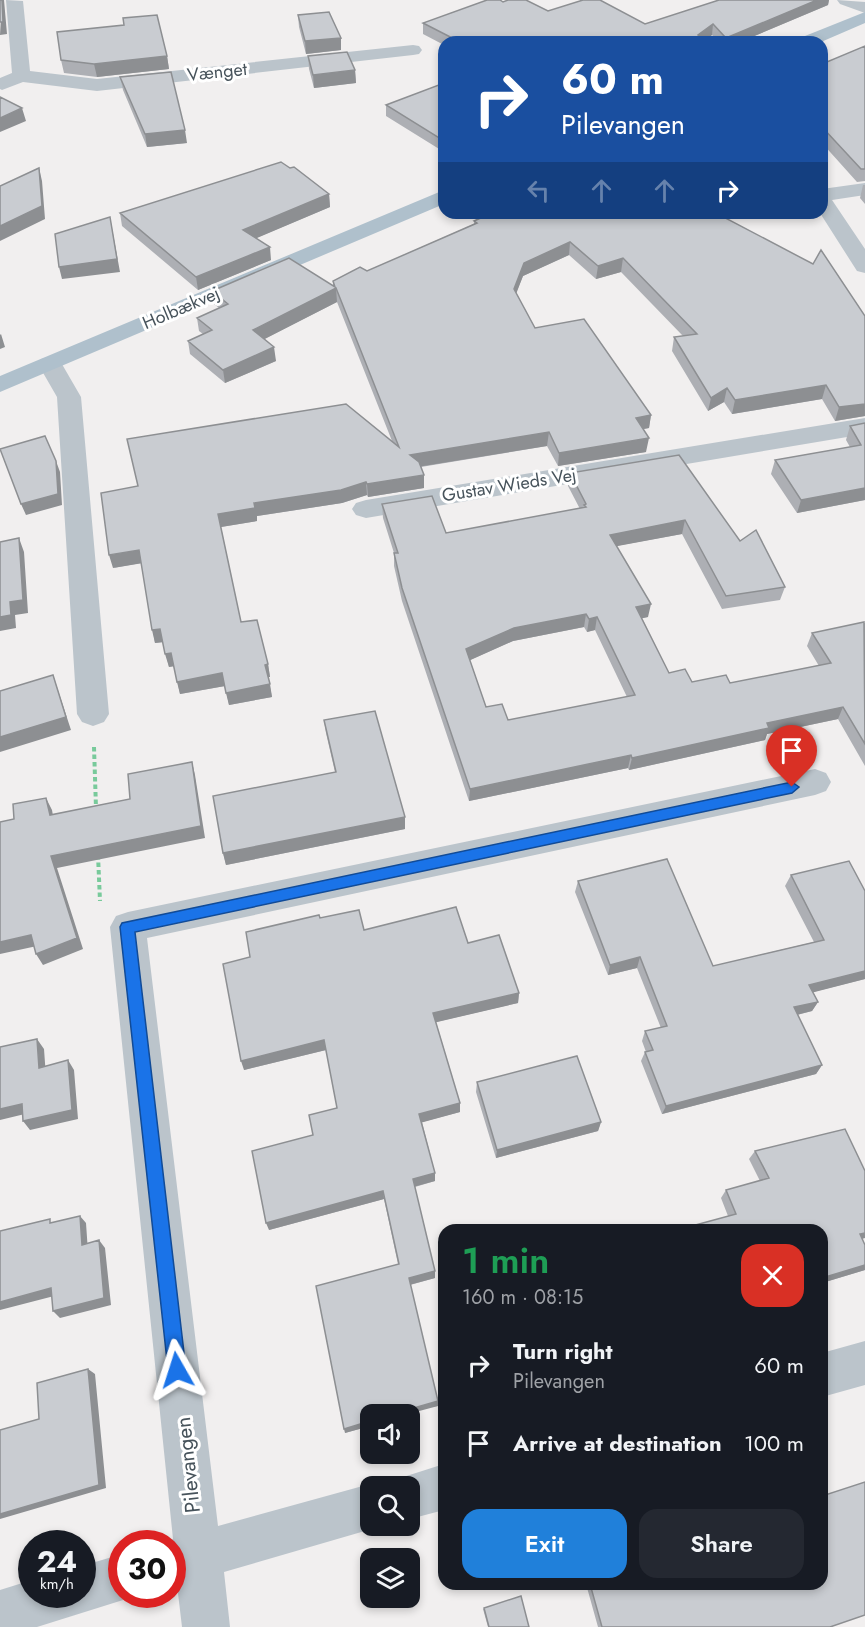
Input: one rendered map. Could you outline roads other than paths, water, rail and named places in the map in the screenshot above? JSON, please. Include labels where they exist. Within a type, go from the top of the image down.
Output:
[{"type":"main road","points":[[820,36],[865,17]]},
{"type":"main road","name":"Holbækvej","points":[[0,385],[438,199]]},
{"type":"street","points":[[14,0],[21,76]]},
{"type":"street","points":[[846,0],[865,8]]},
{"type":"street","name":"Vænget","points":[[0,85],[21,76],[97,85],[413,50]]},
{"type":"street","points":[[828,194],[865,189]]},
{"type":"street","points":[[828,209],[865,266]]},
{"type":"street","points":[[50,364],[69,397],[93,714]]},
{"type":"street","name":"Gustav Wieds Vej","points":[[366,509],[865,426]]},
{"type":"street","name":"Pilevangen","points":[[182,1530],[128,927],[815,783]]},
{"type":"street","points":[[828,1374],[865,1363]]},
{"type":"street","points":[[420,1493],[438,1489]]},
{"type":"street","points":[[186,1559],[360,1510]]},
{"type":"street","name":"Pilevangen","points":[[186,1562],[206,1627]]},
{"type":"street","points":[[0,1614],[20,1608]]}]
